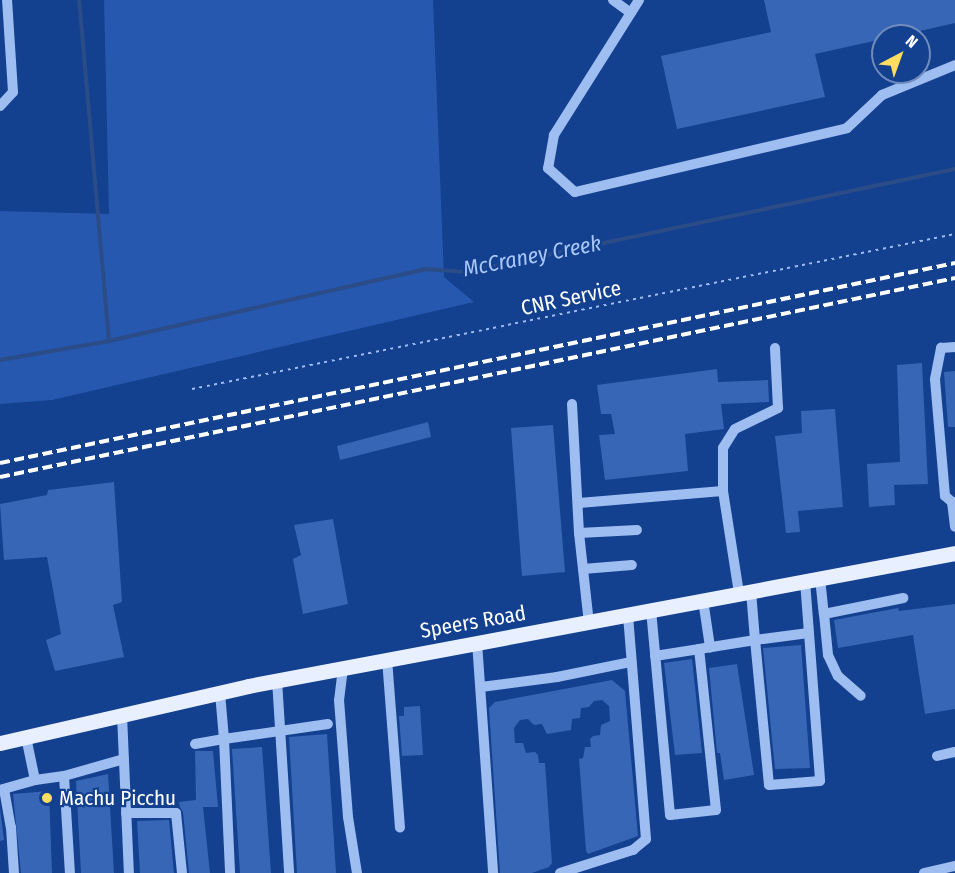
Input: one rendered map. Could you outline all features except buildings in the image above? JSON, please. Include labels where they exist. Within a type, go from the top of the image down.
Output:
[{"type":"main road","name":"Speers Road","points":[[0,743],[277,680],[955,553]]},
{"type":"street","points":[[0,106],[13,92],[7,0]]},
{"type":"street","points":[[614,0],[631,13]]},
{"type":"street","points":[[639,0],[554,135],[548,168],[574,192],[847,128],[882,95],[955,65]]},
{"type":"street","points":[[955,347],[941,348],[935,379],[945,496],[953,502],[955,527]]},
{"type":"street","points":[[775,348],[778,408],[735,429],[723,448],[723,491],[756,640],[769,785],[820,781],[809,633],[813,579]]},
{"type":"street","points":[[572,404],[579,533],[590,623]]},
{"type":"street","points":[[579,503],[723,491]]},
{"type":"street","points":[[579,533],[637,530]]},
{"type":"street","points":[[583,569],[632,565]]},
{"type":"street","points":[[813,579],[824,614],[828,655],[838,676],[861,696]]},
{"type":"street","points":[[824,614],[903,598]]},
{"type":"street","points":[[651,610],[670,815],[716,810],[703,600]]},
{"type":"street","points":[[560,873],[633,850],[646,839],[628,614]]},
{"type":"street","points":[[655,656],[809,633]]},
{"type":"street","points":[[477,642],[493,873]]},
{"type":"street","points":[[387,659],[400,827]]},
{"type":"street","points":[[481,687],[557,677],[631,662]]},
{"type":"street","points":[[343,668],[339,699],[348,817],[357,873]]},
{"type":"street","points":[[277,680],[289,873]]},
{"type":"street","points":[[220,693],[230,873]]},
{"type":"street","points":[[122,715],[129,873]]},
{"type":"street","points":[[195,744],[328,724]]},
{"type":"street","points":[[26,736],[35,780]]},
{"type":"street","points":[[937,756],[955,752]]},
{"type":"street","points":[[14,873],[2,789],[35,780],[64,776],[124,759]]},
{"type":"street","points":[[64,776],[70,873]]},
{"type":"street","points":[[126,813],[176,813],[182,873]]},
{"type":"street","points":[[0,859],[13,857]]},
{"type":"street","points":[[924,873],[955,866]]},
{"type":"path","name":"CNR Service","points":[[192,389],[955,234]]},
{"type":"shaded area","points":[[104,0],[433,0],[444,277],[474,302],[52,400],[0,404],[0,211],[109,214]]},
{"type":"waterway","name":"McCraney Creek","points":[[0,360],[109,341],[79,0]]},
{"type":"waterway","name":"McCraney Creek","points":[[109,341],[425,269],[466,272],[955,169]]},
{"type":"railway","points":[[0,463],[955,263]]},
{"type":"railway","points":[[0,477],[955,278]]},
{"type":"place","name":"Machu Picchu","points":[[47,798]]}]
